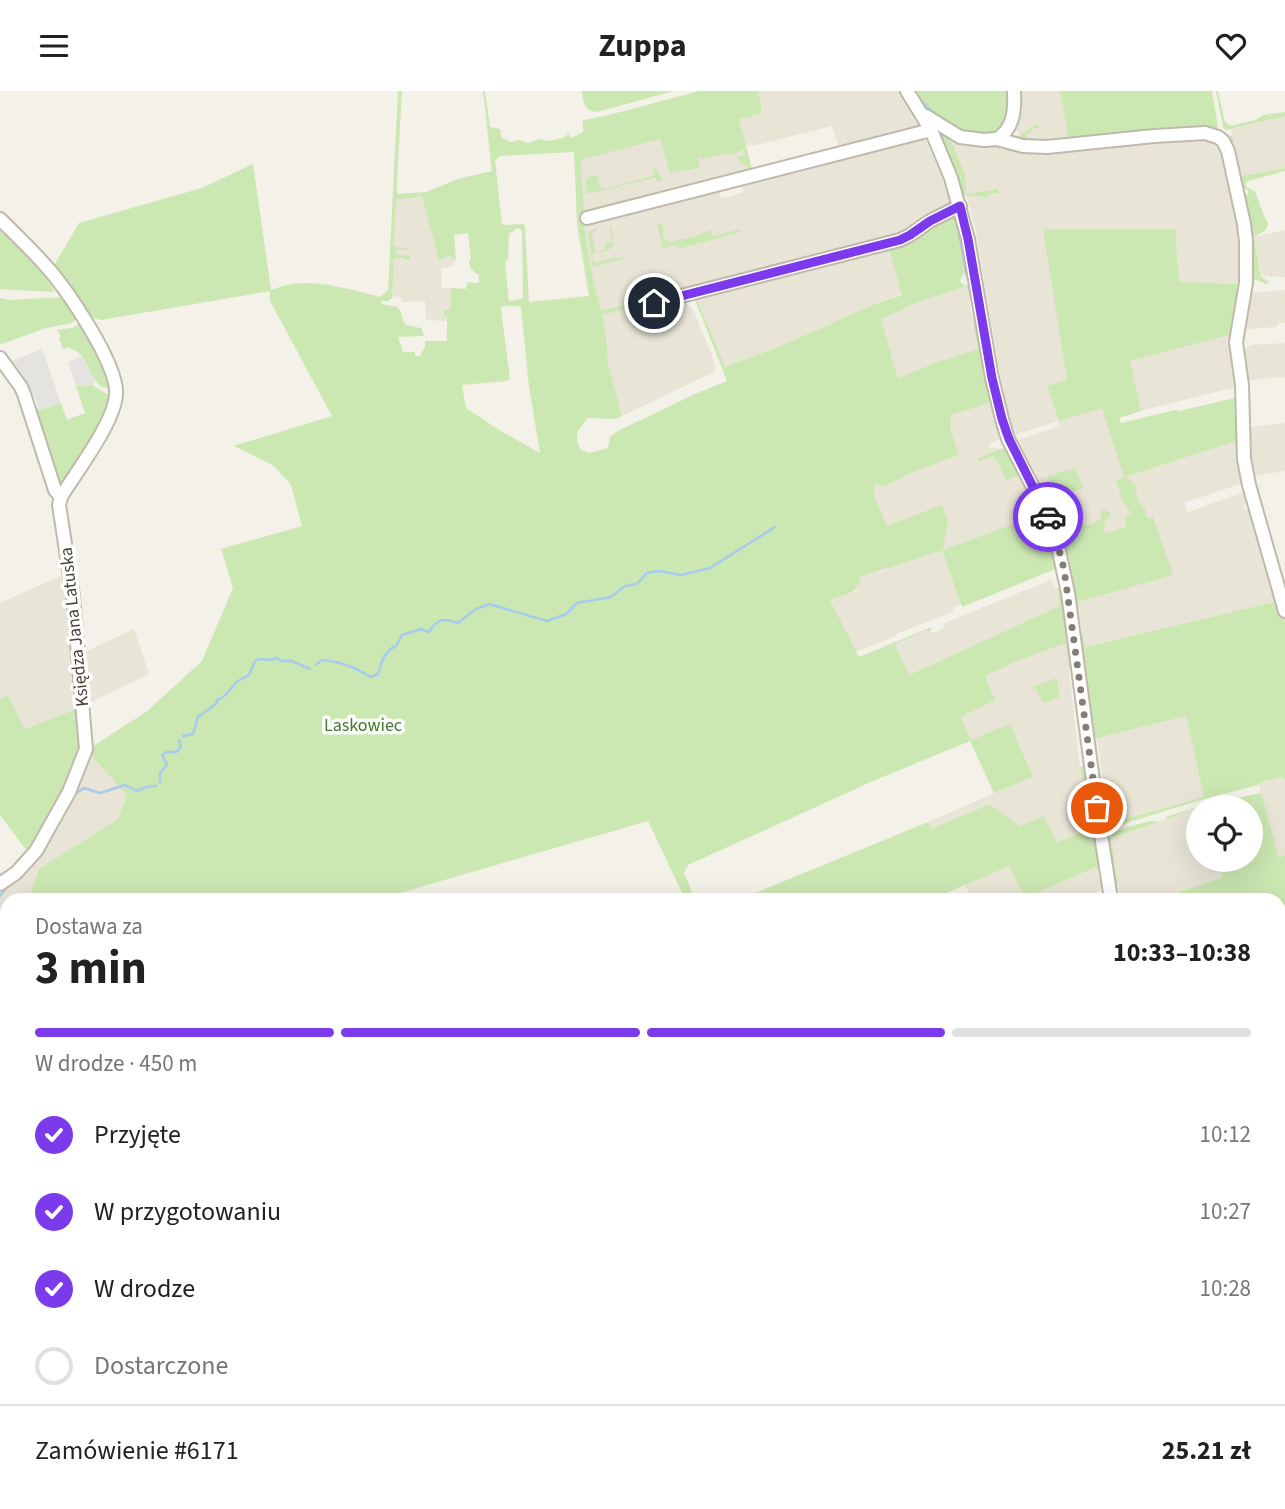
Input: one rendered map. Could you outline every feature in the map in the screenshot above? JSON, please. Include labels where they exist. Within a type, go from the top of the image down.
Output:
[{"type":"street","points":[[907,91],[931,130],[951,178],[968,239],[992,378],[1002,419],[1009,439],[1051,522],[1064,569],[1110,893]]},
{"type":"street","points":[[997,139],[1009,129],[1013,121],[1014,91]]},
{"type":"street","points":[[920,112],[960,137],[997,139],[1023,146],[1047,147],[1205,133],[1218,137],[1226,146],[1246,241],[1246,283],[1236,342],[1242,385],[1246,470],[1285,611]]},
{"type":"street","points":[[587,218],[931,130]]},
{"type":"street","points":[[654,303],[900,240],[960,206]]},
{"type":"street","points":[[0,219],[34,253],[78,310],[114,375],[116,395],[111,418],[61,497]]},
{"type":"street","name":"Księdza Jana Latuska","points":[[0,358],[24,394],[55,490],[61,497],[59,505],[73,596],[86,749],[69,792],[36,851],[16,873],[0,884]]},
{"type":"shaded area","points":[[699,91],[900,91],[922,128],[840,149],[832,126],[746,146],[749,169],[740,174],[657,196],[656,192],[584,211],[581,160],[660,139],[668,166],[745,146]]},
{"type":"shaded area","points":[[1018,91],[1060,91],[1070,140],[1032,143],[1017,138],[1020,135],[1015,127]]},
{"type":"shaded area","points":[[1285,116],[1285,168],[1240,176],[1231,129]]},
{"type":"shaded area","points":[[924,137],[951,204],[948,208],[917,221],[904,234],[681,298],[693,310],[711,353],[714,372],[622,416],[608,363],[606,335],[584,224],[716,190],[721,198],[727,197],[744,192],[741,183]]},
{"type":"shaded area","points":[[949,138],[1042,151],[1045,154],[1120,144],[1122,147],[1129,146],[1130,141],[1179,139],[1205,139],[1216,142],[1223,151],[1240,226],[1241,284],[1180,282],[1176,229],[1044,230],[1067,379],[1091,372],[1125,477],[1236,441],[1238,467],[1243,483],[1184,503],[1188,512],[1245,492],[1247,500],[1243,504],[1245,510],[1250,511],[1274,602],[1084,647],[1078,602],[1173,574],[1068,547],[1053,501],[1049,502],[1018,440],[1060,426],[1058,421],[1015,435],[1008,420],[976,232]]},
{"type":"shaded area","points":[[423,196],[439,259],[448,256],[456,260],[451,267],[441,268],[442,288],[451,288],[450,310],[444,310],[447,321],[426,320],[425,301],[402,302],[401,297],[392,298],[396,200]]},
{"type":"shaded area","points":[[1285,230],[1285,277],[1262,276],[1254,237]]},
{"type":"shaded area","points":[[889,247],[902,294],[724,367],[696,297],[814,266],[823,267],[824,264]]},
{"type":"shaded area","points":[[967,286],[978,349],[898,378],[881,319],[921,301]]},
{"type":"shaded area","points":[[1285,290],[1285,323],[1279,323],[1276,327],[1247,329],[1244,326],[1249,293]]},
{"type":"shaded area","points":[[1229,334],[1227,342],[1231,343],[1235,387],[1141,411],[1129,361]]},
{"type":"shaded area","points":[[1285,343],[1285,377],[1249,380],[1245,369],[1245,350],[1251,345]]},
{"type":"shaded area","points":[[42,349],[61,403],[39,410],[35,397],[12,361]]},
{"type":"shaded area","points":[[82,356],[95,382],[92,385],[76,386],[68,362]]},
{"type":"shaded area","points":[[990,403],[1002,438],[989,444],[991,448],[1005,449],[1038,515],[942,550],[961,604],[953,608],[953,612],[856,652],[830,600],[856,591],[860,577],[887,569],[886,526],[874,495],[875,484],[892,483],[908,474],[959,455],[950,428],[951,415]]},
{"type":"shaded area","points":[[1285,423],[1285,471],[1254,476],[1251,427]]},
{"type":"shaded area","points":[[65,574],[76,656],[134,629],[149,674],[81,707],[25,729],[8,695],[0,699],[0,603]]},
{"type":"shaded area","points":[[1051,580],[1058,588],[1061,606],[909,675],[895,644],[927,630],[934,633],[943,629],[944,623]]},
{"type":"shaded area","points":[[1066,642],[1079,760],[1090,828],[1057,843],[1020,826],[988,804],[931,829],[928,822],[1032,777],[971,740],[961,717],[984,676]]},
{"type":"shaded area","points":[[1186,716],[1204,795],[1186,795],[1186,802],[1109,823],[1097,739]]},
{"type":"shaded area","points":[[86,751],[128,795],[118,819],[39,869],[30,893],[0,893],[0,873],[11,867],[56,811]]},
{"type":"shaded area","points":[[1283,777],[1285,780],[1285,855],[1279,857],[1263,795],[1258,783]]},
{"type":"shaded area","points":[[1186,812],[1186,872],[1222,872],[1223,877],[1176,893],[1119,893],[1111,838]]},
{"type":"shaded area","points":[[1009,865],[1023,893],[969,893],[965,885]]},
{"type":"shaded area","points":[[1097,866],[1101,890],[1094,893],[1037,893]]},
{"type":"green space","name":"Laskowiec","points":[[398,91],[402,91],[397,180],[399,194],[426,192],[458,179],[492,171],[483,91],[490,127],[500,129],[502,138],[511,142],[519,140],[528,143],[539,139],[549,141],[568,134],[572,138],[583,132],[583,120],[699,91],[758,91],[762,113],[739,119],[753,172],[737,157],[745,155],[744,149],[731,155],[728,153],[698,158],[700,167],[670,173],[660,139],[581,160],[584,210],[656,192],[657,197],[584,224],[601,311],[640,302],[636,306],[602,315],[608,363],[622,416],[616,419],[587,418],[577,433],[577,442],[581,450],[589,453],[608,448],[610,437],[618,431],[727,381],[695,295],[725,367],[902,295],[889,248],[933,224],[941,228],[938,222],[957,214],[970,271],[964,273],[960,281],[964,286],[971,284],[975,300],[970,301],[967,286],[921,301],[881,319],[898,378],[978,349],[973,322],[979,322],[1002,438],[990,403],[951,415],[950,428],[959,455],[908,474],[892,483],[883,486],[875,484],[874,495],[887,526],[942,505],[948,522],[943,550],[1037,515],[1028,494],[1031,494],[1049,533],[1058,568],[962,607],[942,550],[860,577],[854,591],[830,600],[859,657],[932,627],[930,632],[927,630],[895,644],[909,675],[1060,606],[1058,588],[1062,586],[1068,636],[1066,642],[1070,645],[1073,667],[1069,668],[1066,643],[1017,661],[985,676],[995,700],[961,717],[971,740],[1010,724],[1033,777],[994,793],[970,741],[873,781],[688,865],[684,873],[692,893],[682,893],[648,821],[400,893],[30,893],[39,869],[118,819],[127,795],[87,751],[27,851],[0,815],[0,699],[8,695],[25,729],[81,707],[87,750],[146,712],[202,661],[233,588],[221,549],[302,526],[291,485],[274,466],[234,446],[332,416],[270,301],[270,291],[101,320],[91,317],[53,267],[79,223],[202,188],[253,164],[271,290],[298,283],[312,283],[380,297],[388,290]],"holes":[[[574,152],[577,224],[589,296],[529,302],[525,228],[524,224],[502,224],[495,161],[499,156]],[[422,196],[439,260],[448,256],[456,260],[454,235],[468,233],[471,259],[469,264],[479,275],[479,283],[467,282],[466,289],[451,288],[450,310],[444,310],[444,316],[447,317],[447,341],[425,341],[420,356],[415,356],[415,352],[403,352],[398,337],[424,336],[421,328],[404,323],[398,307],[381,304],[381,301],[392,298],[394,258],[410,260],[410,256],[396,254],[397,250],[408,250],[408,246],[394,247],[396,200]],[[517,228],[522,230],[523,299],[509,301],[505,262],[508,260],[509,234]],[[503,306],[521,308],[529,387],[540,453],[466,408],[462,385],[510,379],[501,309]]]},
{"type":"green space","points":[[582,91],[674,91],[597,112],[587,108]]},
{"type":"green space","points":[[912,91],[1012,91],[1012,103],[1001,133],[967,136],[929,114]]},
{"type":"green space","points":[[1060,91],[1212,91],[1218,127],[1164,130],[1050,145],[1012,138],[1037,124],[1039,127],[1026,136],[1027,140],[1069,140]]},
{"type":"green space","points":[[1216,91],[1225,122],[1230,126],[1270,114],[1285,112],[1285,116],[1226,130],[1223,127]]},
{"type":"green space","points":[[936,130],[956,141],[950,139],[965,175],[966,194],[998,189],[998,193],[987,197],[961,195]]},
{"type":"green space","points":[[1232,135],[1241,176],[1285,168],[1285,171],[1246,183],[1246,187],[1255,191],[1268,223],[1266,230],[1254,237],[1261,276],[1269,282],[1266,284],[1252,278],[1242,193],[1248,195],[1248,190],[1239,186],[1228,138]]},
{"type":"green space","points":[[651,168],[658,169],[662,181],[655,178],[587,194],[586,180],[592,175],[598,177],[600,187],[604,189],[653,176],[655,173]]},
{"type":"green space","points":[[657,222],[663,226],[663,238],[669,242],[711,230],[713,236],[740,229],[741,232],[678,249],[676,245],[663,248]]},
{"type":"green space","points":[[0,225],[37,261],[55,292],[0,289]]},
{"type":"green space","points":[[609,227],[614,241],[612,248],[592,254],[594,263],[615,257],[623,259],[593,267],[588,234],[597,228],[592,234],[595,252],[604,250],[606,244],[613,241]]},
{"type":"green space","points":[[1043,229],[1176,229],[1180,282],[1240,284],[1241,261],[1244,264],[1243,283],[1232,334],[1130,361],[1141,411],[1119,418],[1121,423],[1234,398],[1240,399],[1242,456],[1237,459],[1236,441],[1125,477],[1135,484],[1138,501],[1145,509],[1146,516],[1153,517],[1173,575],[1078,602],[1080,620],[1075,621],[1067,566],[1054,516],[1071,511],[1079,523],[1086,525],[1100,519],[1102,509],[1111,513],[1105,522],[1104,534],[1126,527],[1126,516],[1131,513],[1122,499],[1116,480],[1124,477],[1102,408],[1059,421],[1047,386],[1067,380]]},
{"type":"green space","points":[[62,297],[77,318],[72,323],[46,328],[0,343],[0,298],[9,300]]},
{"type":"green space","points":[[80,324],[99,352],[112,388],[95,380],[78,352],[68,347],[63,349],[57,330]]},
{"type":"green space","points":[[92,385],[112,397],[104,422],[64,484],[60,486],[33,405],[39,410],[61,403],[67,420],[85,413],[76,386]]},
{"type":"green space","points":[[1000,449],[1007,449],[1028,487],[1026,489],[1019,475],[1006,480],[995,457],[978,462],[977,459]]},
{"type":"green space","points":[[1075,468],[1083,488],[1057,497],[1047,476]]},
{"type":"green space","points":[[1250,511],[1253,512],[1285,622],[1285,780],[1282,777],[1220,795],[1204,795],[1186,716],[1091,740],[1077,635],[1082,633],[1085,647],[1274,602]]},
{"type":"green space","points":[[1056,678],[1060,697],[1045,703],[1033,687]]},
{"type":"green space","points":[[1086,766],[1101,867],[1097,870],[1096,867],[1036,893],[1022,893],[1009,866],[947,893],[756,893],[928,822],[931,829],[989,804],[1020,826],[1044,816],[1057,843],[1090,828],[1080,767]]},
{"type":"green space","points":[[1263,800],[1279,857],[1285,855],[1285,893],[1176,893],[1223,877],[1222,872],[1263,872]]},
{"type":"green space","points":[[1186,802],[1186,805],[1110,828],[1106,828],[1103,809],[1107,808],[1110,823]]},
{"type":"green space","points":[[1186,811],[1167,819],[1165,817]]},
{"type":"green space","points":[[1151,821],[1159,822],[1111,838],[1118,884],[1115,884],[1107,842],[1114,833],[1120,830]]},
{"type":"waterway","points":[[921,101],[936,115]]},
{"type":"waterway","points":[[940,133],[956,175]]},
{"type":"waterway","points":[[928,138],[934,154]]},
{"type":"waterway","points":[[943,173],[948,190]]},
{"type":"waterway","points":[[958,181],[962,194]]},
{"type":"waterway","points":[[958,226],[967,277]]},
{"type":"waterway","points":[[969,286],[972,300]]},
{"type":"waterway","points":[[985,302],[988,318]]},
{"type":"waterway","points":[[316,665],[322,660],[336,662],[371,677],[378,674],[386,654],[396,646],[402,635],[421,629],[429,632],[441,620],[458,623],[476,609],[489,604],[547,621],[566,614],[577,603],[611,597],[625,586],[637,584],[647,573],[659,571],[681,575],[710,568],[775,527]]},
{"type":"waterway","points":[[183,736],[193,734],[198,717],[217,703],[238,681],[249,675],[255,661],[277,658],[310,669]]},
{"type":"waterway","points":[[160,782],[160,773],[167,765],[162,755],[176,752],[181,747],[179,740]]},
{"type":"waterway","points":[[75,794],[84,788],[100,793],[125,785],[137,791],[156,786]]},
{"type":"waterway","points":[[2,893],[9,884]]},
{"type":"way so far","points":[[1048,517],[1064,569],[1097,808]]},
{"type":"route","points":[[654,303],[900,240],[960,206],[1002,419],[1009,439],[1048,517]]}]
